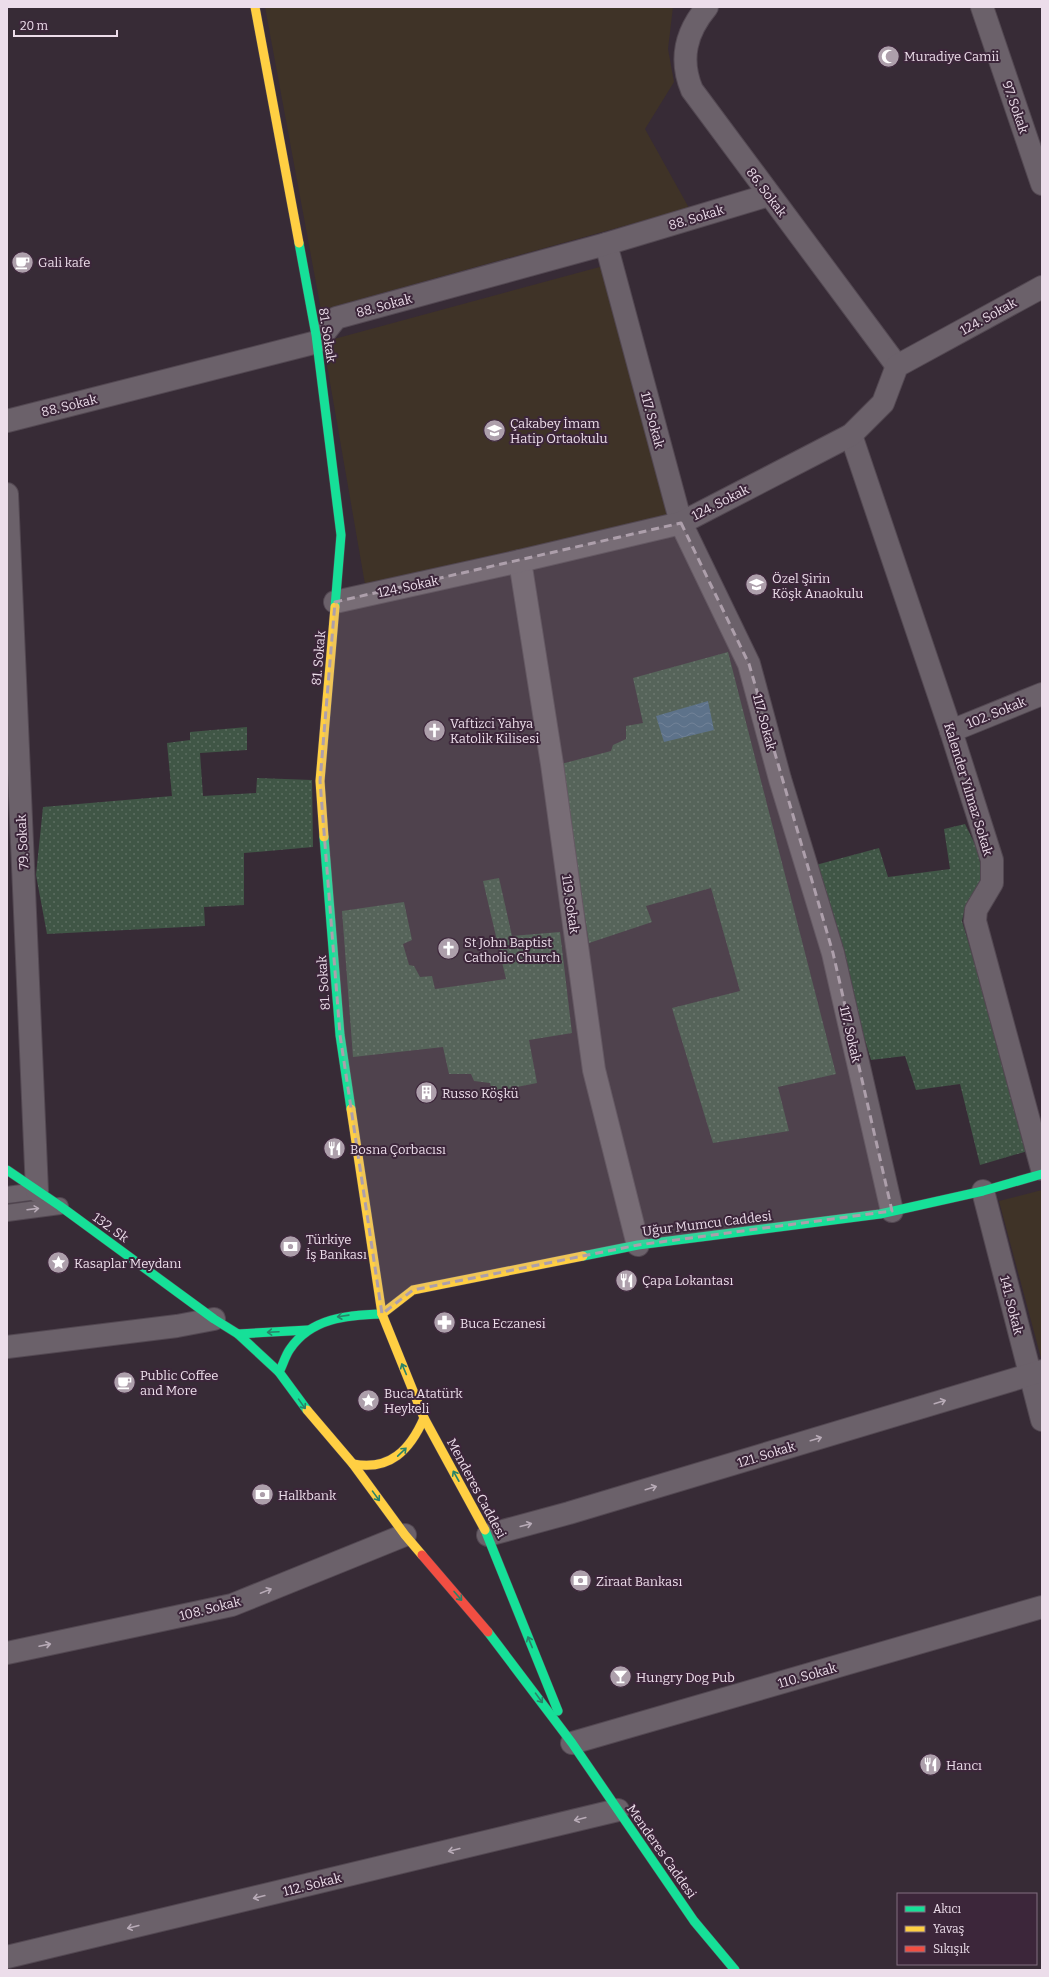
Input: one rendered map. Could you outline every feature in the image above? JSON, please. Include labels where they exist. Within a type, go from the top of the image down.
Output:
[{"type":"main road","name":"81. Sokak","points":[[255,7],[317,342],[341,535],[320,781],[340,1035],[382,1314]]},
{"type":"main road","name":"132. Sk","points":[[7,1170],[60,1206],[214,1320],[238,1334],[280,1372]]},
{"type":"main road","name":"Uğur Mumcu Caddesi","points":[[382,1314],[413,1290],[638,1244],[892,1212],[983,1191],[1042,1174]]},
{"type":"main road","points":[[280,1372],[290,1349],[308,1330],[331,1318],[356,1314],[382,1314]]},
{"type":"main road","name":"Menderes Caddesi","points":[[382,1314],[424,1418],[488,1535],[572,1743]]},
{"type":"main road","points":[[238,1334],[308,1330]]},
{"type":"main road","name":"Menderes Caddesi","points":[[280,1372],[308,1413],[353,1464],[405,1535],[501,1647],[572,1743],[694,1921],[735,1970]]},
{"type":"main road","points":[[353,1464],[375,1466],[396,1457],[418,1434],[424,1418]]},
{"type":"street","name":"86. Sokak","points":[[707,7],[691,32],[686,47],[684,62],[686,76],[701,104],[897,366]]},
{"type":"street","name":"97. Sokak","points":[[982,7],[1042,184]]},
{"type":"street","name":"88. Sokak","points":[[7,421],[317,342],[336,318],[606,244],[769,195]]},
{"type":"street","name":"117. Sokak","points":[[606,244],[681,522],[749,664],[780,779],[833,953],[892,1212]]},
{"type":"street","name":"124. Sokak","points":[[336,602],[520,561],[681,522],[851,435],[882,403],[897,366],[1042,286]]},
{"type":"street","name":"Kalender Yılmaz Sokak","points":[[851,435],[951,731],[992,860],[992,883],[976,910],[975,921],[1042,1169]]},
{"type":"street","name":"79. Sokak","points":[[7,494],[16,891],[37,1191]]},
{"type":"street","name":"119. Sokak","points":[[520,561],[552,764],[594,1070],[638,1244]]},
{"type":"street","name":"102. Sokak","points":[[951,731],[1042,694]]},
{"type":"street","name":"141. Sokak","points":[[983,1191],[1036,1373],[1042,1420]]},
{"type":"street","points":[[7,1347],[214,1320]]},
{"type":"street","name":"121. Sokak","points":[[488,1535],[569,1513],[1036,1373]]},
{"type":"street","name":"108. Sokak","points":[[7,1653],[232,1605],[405,1535]]},
{"type":"street","name":"110. Sokak","points":[[572,1743],[1042,1607]]},
{"type":"street","name":"112. Sokak","points":[[7,1957],[618,1810]]},
{"type":"lane","points":[[7,1195],[37,1191]]},
{"type":"lane","points":[[7,1213],[60,1206]]},
{"type":"highlighted area","points":[[681,523],[749,664],[833,953],[892,1211],[638,1245],[413,1290],[382,1314],[340,1035],[320,781],[335,602]]},
{"type":"shaded area","points":[[265,7],[673,7],[668,49],[674,82],[645,129],[689,208],[321,310]]},
{"type":"shaded area","name":"Çakabey İmam Hatip Ortaokulu","points":[[607,265],[674,518],[366,590],[323,342]]},
{"type":"shaded area","points":[[1042,1190],[1042,1357],[1041,1358],[999,1201]]},
{"type":"green space","points":[[728,652],[836,1074],[778,1087],[789,1131],[713,1143],[672,1008],[740,991],[711,888],[646,906],[652,922],[589,943],[561,764],[611,751],[613,745],[626,739],[626,726],[643,723],[633,678]]},
{"type":"green space","points":[[247,727],[247,750],[200,753],[203,796],[256,793],[257,778],[312,780],[313,847],[244,853],[244,905],[204,907],[205,926],[47,934],[36,875],[43,807],[172,796],[167,743],[190,740],[190,732]]},
{"type":"green space","points":[[965,824],[977,848],[981,867],[980,882],[965,908],[962,921],[1031,1150],[980,1165],[960,1084],[916,1090],[905,1056],[871,1060],[812,866],[879,848],[888,877],[950,869],[944,829]]},
{"type":"green space","points":[[499,878],[512,936],[560,932],[572,1033],[529,1040],[537,1083],[492,1092],[490,1083],[474,1081],[471,1074],[449,1074],[443,1047],[353,1057],[342,911],[404,902],[412,940],[403,944],[409,965],[414,966],[420,977],[432,976],[435,989],[506,979],[483,881]]},
{"type":"water","points":[[708,701],[714,730],[664,742],[656,716]]},
{"type":"traffic: fast","points":[[299,243],[316,335],[341,535],[335,607]]},
{"type":"traffic: fast","points":[[324,837],[340,1035],[351,1109]]},
{"type":"traffic: fast","points":[[7,1170],[60,1206],[214,1319],[238,1334],[279,1372],[307,1410]]},
{"type":"traffic: fast","points":[[583,1256],[638,1245],[880,1214],[983,1191],[1042,1174]]},
{"type":"traffic: fast","points":[[279,1372],[290,1349],[308,1331],[331,1320],[343,1317],[382,1314]]},
{"type":"traffic: fast","points":[[238,1334],[308,1330]]},
{"type":"traffic: fast","points":[[485,1530],[558,1711]]},
{"type":"traffic: fast","points":[[488,1632],[572,1743],[694,1921],[735,1970]]},
{"type":"traffic: slow","points":[[255,7],[299,243]]},
{"type":"traffic: slow","points":[[324,837],[320,781],[335,607]]},
{"type":"traffic: slow","points":[[351,1109],[382,1314]]},
{"type":"traffic: slow","points":[[382,1314],[413,1290],[583,1256]]},
{"type":"traffic: slow","points":[[382,1314],[424,1418],[485,1530]]},
{"type":"traffic: slow","points":[[307,1410],[353,1464],[405,1535],[422,1555]]},
{"type":"traffic: slow","points":[[353,1464],[378,1464],[397,1456],[412,1440],[424,1418]]},
{"type":"traffic: jam","points":[[422,1555],[488,1632]]},
{"type":"place","name":"Muradiye Camii","points":[[888,56]]},
{"type":"place","name":"Gali kafe","points":[[23,262]]},
{"type":"place","name":"Çakabey İmam Hatip Ortaokulu","points":[[494,430]]},
{"type":"place","name":"Özel Şirin Köşk Anaokulu","points":[[757,585]]},
{"type":"place","name":"Vaftizci Yahya Katolik Kilisesi","points":[[434,730]]},
{"type":"place","name":"St John Baptist Catholic Church","points":[[448,949]]},
{"type":"place","name":"Russo Köşkü","points":[[427,1093]]},
{"type":"place","name":"Bosna Çorbacısı","points":[[335,1149]]},
{"type":"place","name":"Türkiye İş Bankası","points":[[290,1246]]},
{"type":"place","name":"Kasaplar Meydanı","points":[[59,1263]]},
{"type":"place","name":"Çapa Lokantası","points":[[627,1280]]},
{"type":"place","name":"Buca Eczanesi","points":[[444,1323]]},
{"type":"place","name":"Public Coffee and More","points":[[125,1382]]},
{"type":"place","name":"Buca Atatürk Heykeli","points":[[368,1400]]},
{"type":"place","name":"Halkbank","points":[[262,1495]]},
{"type":"place","name":"Ziraat Bankası","points":[[581,1581]]},
{"type":"place","name":"Hungry Dog Pub","points":[[621,1677]]},
{"type":"place","name":"Hancı","points":[[931,1765]]}]
